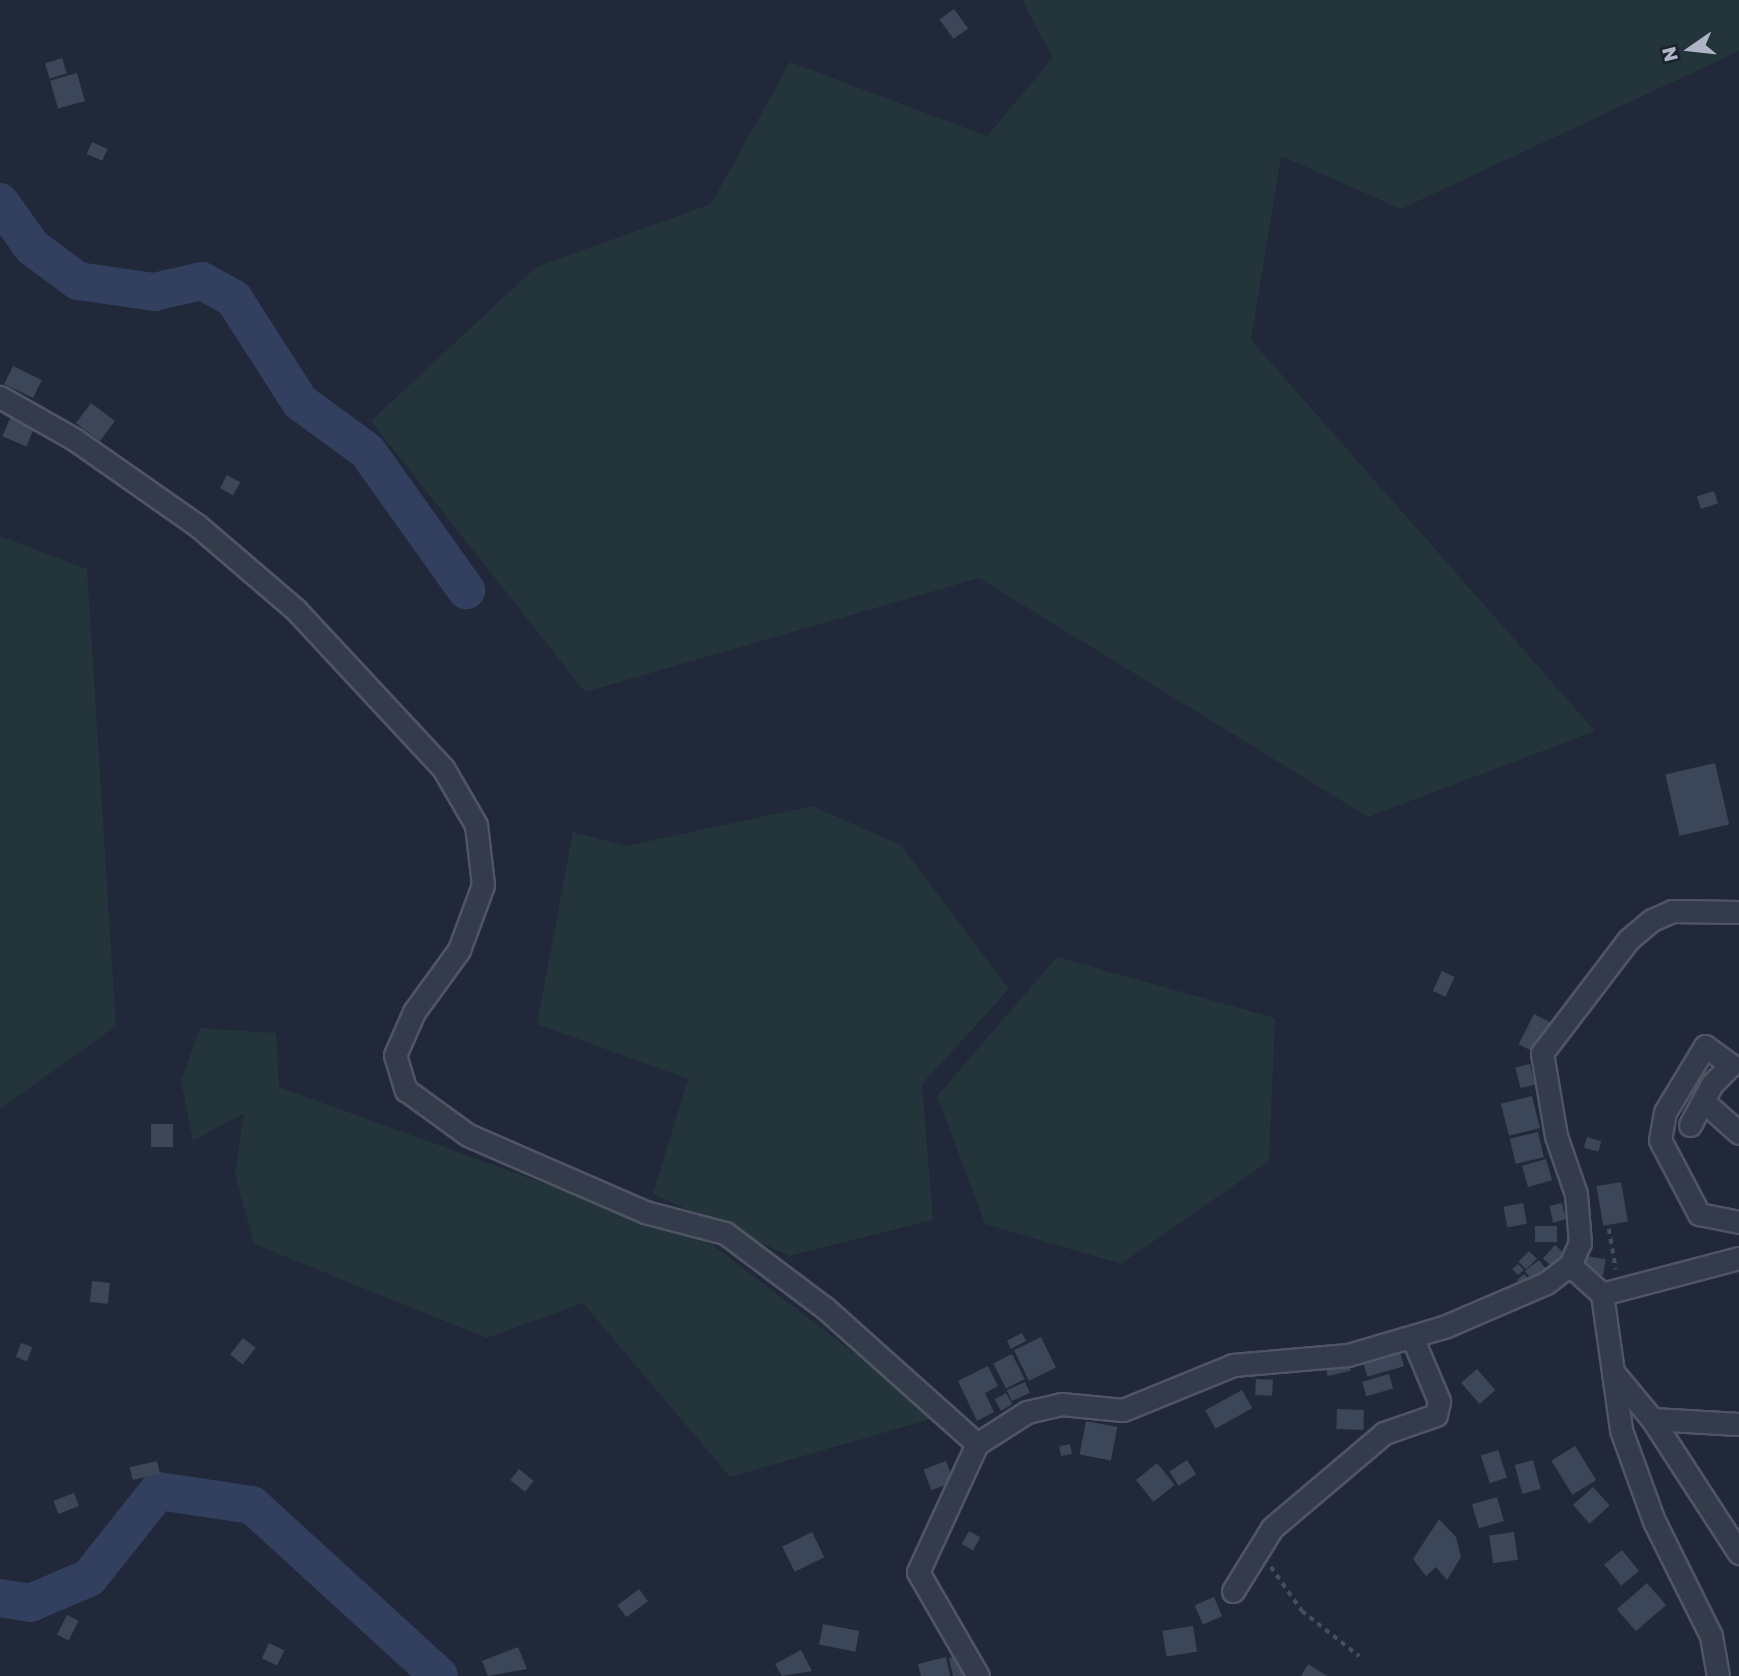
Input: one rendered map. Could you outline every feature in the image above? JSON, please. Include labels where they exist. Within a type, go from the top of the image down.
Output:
[{"type":"street","points":[[0,397],[197,525],[296,610],[443,768],[476,825],[483,885],[459,950],[414,1012],[394,1055],[406,1090],[468,1135],[645,1212],[725,1233],[825,1308],[977,1444]]},
{"type":"street","points":[[978,1676],[918,1572],[977,1444],[1027,1412],[1061,1404],[1123,1410],[1233,1365],[1348,1355],[1412,1337],[1546,1283],[1570,1265],[1580,1244],[1576,1194],[1556,1136],[1542,1052],[1628,940],[1652,920],[1672,911],[1739,912]]},
{"type":"street","points":[[1690,1125],[1703,1101],[1731,1065],[1705,1046],[1665,1112],[1660,1140],[1699,1214],[1739,1222]]},
{"type":"street","points":[[1703,1101],[1739,1133]]},
{"type":"street","points":[[1570,1265],[1611,1291],[1739,1258]]},
{"type":"street","points":[[1611,1291],[1613,1372],[1632,1464],[1711,1636],[1718,1676]]},
{"type":"street","points":[[1233,1591],[1272,1528],[1384,1433],[1436,1415],[1439,1401],[1412,1337]]},
{"type":"street","points":[[1613,1372],[1652,1419],[1739,1553]]},
{"type":"street","points":[[1652,1419],[1739,1424]]},
{"type":"path","points":[[1609,1229],[1611,1291]]},
{"type":"path","points":[[1254,1557],[1277,1570],[1302,1611],[1359,1656]]},
{"type":"shaded area","points":[[1022,0],[1739,0],[1739,51],[1401,209],[1281,156],[1251,340],[1595,731],[1368,817],[979,578],[585,692],[371,421],[536,267],[711,204],[790,62],[987,136],[1053,58]]},
{"type":"shaded area","points":[[0,536],[87,569],[116,1026],[0,1109]]},
{"type":"shaded area","points":[[812,806],[901,845],[1009,989],[922,1084],[933,1220],[790,1256],[653,1194],[688,1079],[537,1024],[573,832],[626,846]]},
{"type":"shaded area","points":[[1057,957],[1275,1018],[1269,1161],[1121,1264],[985,1224],[937,1096]]},
{"type":"shaded area","points":[[200,1028],[276,1033],[279,1087],[711,1244],[938,1417],[730,1477],[583,1303],[487,1338],[254,1244],[235,1173],[244,1113],[193,1141],[181,1081]]},
{"type":"building","points":[[954,9],[968,28],[954,39],[939,20]]},
{"type":"building","points":[[62,58],[67,73],[50,79],[45,64]]},
{"type":"building","points":[[77,73],[85,101],[58,109],[50,81]]},
{"type":"building","points":[[92,142],[108,149],[102,161],[87,154]]},
{"type":"building","points":[[13,366],[42,380],[33,398],[4,384]]},
{"type":"building","points":[[91,403],[115,421],[100,441],[76,423]]},
{"type":"building","points":[[11,416],[35,426],[26,446],[2,436]]},
{"type":"building","points":[[227,475],[240,482],[233,495],[220,488]]},
{"type":"building","points":[[1714,491],[1718,503],[1701,509],[1697,497]]},
{"type":"building","points":[[1715,763],[1729,824],[1679,836],[1665,774]]},
{"type":"building","points":[[1442,971],[1455,977],[1445,997],[1433,991]]},
{"type":"building","points":[[1534,1014],[1552,1023],[1536,1053],[1519,1044]]},
{"type":"building","points":[[1530,1064],[1535,1084],[1521,1088],[1515,1068]]},
{"type":"building","points":[[1532,1096],[1540,1128],[1509,1136],[1501,1104]]},
{"type":"building","points":[[151,1124],[173,1124],[173,1147],[151,1147]]},
{"type":"building","points":[[1538,1132],[1544,1157],[1516,1164],[1510,1139]]},
{"type":"building","points":[[1587,1137],[1601,1141],[1598,1152],[1584,1148]]},
{"type":"building","points":[[1546,1159],[1552,1180],[1528,1187],[1522,1166]]},
{"type":"building","points":[[1621,1182],[1628,1221],[1603,1226],[1596,1186]]},
{"type":"building","points":[[1523,1203],[1527,1224],[1507,1227],[1503,1207]]},
{"type":"building","points":[[1562,1203],[1566,1220],[1553,1222],[1549,1206]]},
{"type":"building","points":[[1535,1226],[1557,1226],[1557,1242],[1535,1242]]},
{"type":"building","points":[[1555,1245],[1564,1253],[1552,1266],[1543,1258]]},
{"type":"building","points":[[1529,1251],[1537,1259],[1526,1269],[1518,1262]]},
{"type":"building","points":[[1586,1256],[1606,1259],[1603,1275],[1583,1272]]},
{"type":"building","points":[[1539,1260],[1546,1269],[1532,1280],[1525,1271]]},
{"type":"building","points":[[1518,1264],[1524,1270],[1518,1275],[1512,1269]]},
{"type":"building","points":[[1524,1274],[1531,1282],[1523,1289],[1517,1280]]},
{"type":"building","points":[[92,1281],[110,1283],[108,1304],[90,1302]]},
{"type":"building","points":[[1022,1333],[1026,1341],[1011,1349],[1007,1341]]},
{"type":"building","points":[[1041,1337],[1056,1368],[1029,1381],[1014,1350]]},
{"type":"building","points":[[243,1338],[256,1348],[243,1364],[230,1355]]},
{"type":"building","points":[[21,1343],[32,1347],[27,1361],[16,1357]]},
{"type":"building","points":[[1399,1349],[1404,1366],[1367,1377],[1362,1359]]},
{"type":"building","points":[[1012,1354],[1025,1379],[1006,1388],[993,1364]]},
{"type":"building","points":[[1348,1358],[1351,1371],[1328,1376],[1325,1363]]},
{"type":"building","points":[[988,1366],[998,1386],[985,1393],[994,1412],[977,1421],[958,1381]]},
{"type":"building","points":[[1477,1369],[1495,1390],[1480,1404],[1461,1383]]},
{"type":"building","points":[[1389,1374],[1393,1388],[1366,1396],[1362,1382]]},
{"type":"building","points":[[1256,1379],[1273,1380],[1272,1396],[1255,1395]]},
{"type":"building","points":[[1025,1382],[1030,1393],[1012,1401],[1007,1390]]},
{"type":"building","points":[[1242,1390],[1252,1408],[1215,1429],[1205,1410]]},
{"type":"building","points":[[1006,1393],[1012,1404],[1001,1411],[995,1399]]},
{"type":"building","points":[[1337,1409],[1364,1410],[1363,1430],[1336,1429]]},
{"type":"building","points":[[1086,1421],[1117,1427],[1111,1460],[1080,1454]]},
{"type":"building","points":[[1070,1444],[1072,1454],[1061,1456],[1059,1446]]},
{"type":"building","points":[[1575,1446],[1596,1480],[1572,1495],[1551,1461]]},
{"type":"building","points":[[1498,1450],[1507,1478],[1490,1483],[1481,1456]]},
{"type":"building","points":[[1187,1460],[1196,1474],[1179,1486],[1169,1471]]},
{"type":"building","points":[[1533,1460],[1541,1489],[1522,1494],[1515,1465]]},
{"type":"building","points":[[157,1461],[160,1474],[133,1480],[130,1467]]},
{"type":"building","points":[[946,1461],[954,1482],[931,1490],[924,1470]]},
{"type":"building","points":[[1157,1463],[1175,1485],[1154,1502],[1136,1480]]},
{"type":"building","points":[[519,1469],[534,1481],[525,1492],[510,1480]]},
{"type":"building","points":[[1593,1487],[1610,1506],[1590,1524],[1573,1505]]},
{"type":"building","points":[[74,1493],[79,1506],[58,1514],[53,1501]]},
{"type":"building","points":[[1497,1497],[1504,1521],[1479,1528],[1472,1504]]},
{"type":"building","points":[[1439,1519],[1456,1537],[1461,1557],[1447,1580],[1436,1567],[1426,1576],[1413,1559]]},
{"type":"building","points":[[969,1531],[980,1537],[973,1550],[962,1544]]},
{"type":"building","points":[[812,1532],[824,1557],[795,1572],[782,1546]]},
{"type":"building","points":[[1514,1532],[1518,1560],[1493,1563],[1489,1535]]},
{"type":"building","points":[[1622,1550],[1639,1571],[1621,1585],[1604,1564]]},
{"type":"building","points":[[1647,1583],[1666,1605],[1636,1631],[1617,1609]]},
{"type":"building","points":[[639,1589],[648,1601],[626,1617],[617,1605]]},
{"type":"building","points":[[1214,1597],[1222,1616],[1203,1625],[1195,1605]]},
{"type":"building","points":[[67,1615],[79,1621],[69,1641],[57,1635]]},
{"type":"building","points":[[823,1624],[859,1631],[855,1652],[819,1645]]},
{"type":"building","points":[[1193,1626],[1197,1652],[1166,1657],[1162,1631]]},
{"type":"building","points":[[269,1643],[284,1650],[277,1666],[262,1658]]},
{"type":"building","points":[[518,1647],[527,1669],[488,1676],[482,1661]]},
{"type":"building","points":[[801,1650],[812,1671],[782,1676],[775,1664]]},
{"type":"building","points":[[966,1655],[971,1676],[953,1676],[949,1658]]},
{"type":"building","points":[[946,1657],[950,1676],[921,1676],[918,1664]]},
{"type":"building","points":[[1308,1664],[1327,1676],[1301,1676]]},
{"type":"waterway","points":[[0,202],[32,247],[78,281],[154,292],[202,281],[234,299],[300,402],[367,451],[466,590]]},
{"type":"waterway","points":[[0,1598],[30,1603],[89,1578],[158,1491],[252,1505],[439,1676]]}]
